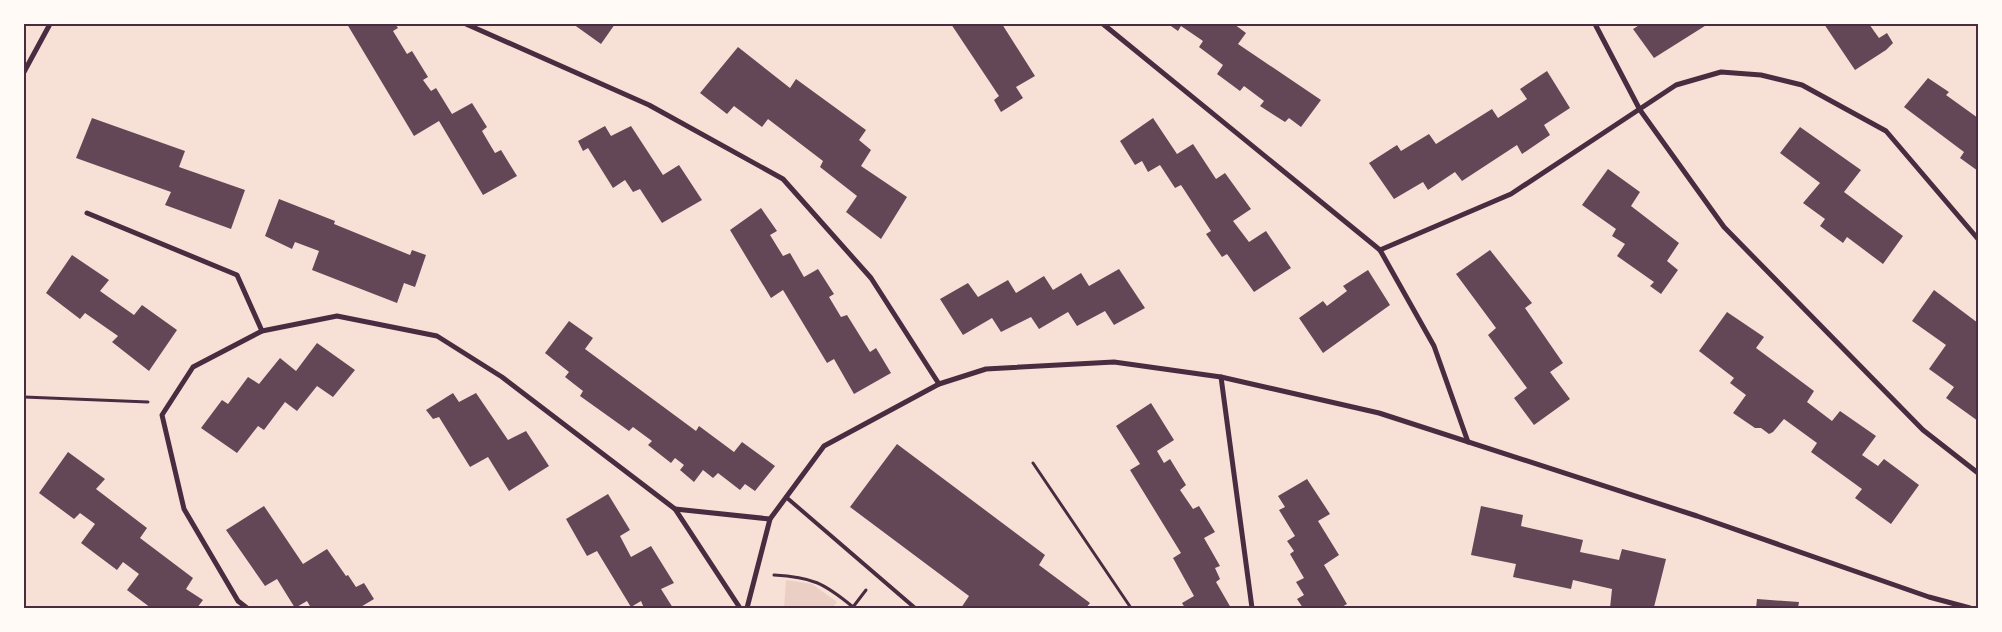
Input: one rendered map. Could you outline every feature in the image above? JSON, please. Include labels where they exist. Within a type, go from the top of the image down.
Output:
[{"type":"street","points":[[24,72],[50,24]]},
{"type":"street","points":[[466,24],[649,105],[783,179],[871,278],[939,384]]},
{"type":"street","points":[[1103,24],[1380,250],[1434,346],[1468,442]]},
{"type":"street","points":[[1595,24],[1640,110],[1724,227],[1922,430],[1978,473]]},
{"type":"street","points":[[1380,250],[1511,194],[1676,85],[1721,72],[1761,75],[1802,85],[1886,131],[1978,239]]},
{"type":"street","points":[[87,213],[237,275],[262,331]]},
{"type":"street","points":[[247,608],[238,600],[184,509],[162,415],[193,368],[262,331],[337,316],[437,336],[502,377],[675,509],[740,608]]},
{"type":"street","points":[[747,608],[770,519],[824,446],[939,384],[986,369],[1114,362],[1221,377],[1380,413],[1698,516],[1929,597],[1970,608]]},
{"type":"street","points":[[1221,377],[1252,608]]},
{"type":"street","points":[[675,509],[770,519]]},
{"type":"lane","points":[[786,497],[915,608]]},
{"type":"path","points":[[24,397],[170,402]]},
{"type":"path","points":[[1033,463],[1131,608]]},
{"type":"path","points":[[756,574],[812,579],[836,593],[853,606],[862,594]]},
{"type":"shaded area","points":[[786,580],[812,584],[837,602],[832,608],[784,608]]},
{"type":"building","points":[[347,24],[395,24],[398,28],[393,31],[407,54],[412,51],[428,77],[423,80],[431,91],[436,88],[452,114],[472,103],[487,127],[482,131],[495,153],[501,150],[517,176],[483,195],[439,121],[414,136]]},
{"type":"building","points":[[573,24],[615,24],[601,44]]},
{"type":"building","points":[[951,24],[1002,24],[1035,76],[1016,87],[1023,98],[1001,112],[994,100],[999,96]]},
{"type":"building","points":[[1168,24],[1234,24],[1246,33],[1238,44],[1321,100],[1301,127],[1289,118],[1285,122],[1260,106],[1264,101],[1244,86],[1240,91],[1217,74],[1223,65],[1199,47],[1203,41],[1181,26],[1178,31]]},
{"type":"building","points":[[1641,24],[1708,24],[1654,58],[1633,29]]},
{"type":"building","points":[[1824,24],[1869,24],[1879,38],[1887,33],[1893,43],[1886,50],[1855,70]]},
{"type":"building","points":[[738,47],[790,88],[796,79],[866,130],[859,140],[871,150],[861,166],[907,197],[881,239],[846,212],[857,196],[820,167],[823,161],[768,119],[762,127],[734,106],[727,114],[700,93]]},
{"type":"building","points":[[1547,71],[1570,108],[1544,125],[1550,135],[1522,154],[1517,145],[1462,181],[1455,172],[1428,190],[1423,182],[1394,199],[1369,163],[1397,145],[1401,151],[1429,134],[1436,144],[1492,109],[1498,118],[1527,99],[1520,89]]},
{"type":"building","points":[[1928,78],[1949,92],[1946,95],[1978,118],[1978,171],[1960,158],[1964,152],[1904,107]]},
{"type":"building","points":[[92,118],[185,151],[179,167],[245,190],[231,229],[165,205],[171,192],[76,158]]},
{"type":"building","points":[[1153,118],[1177,154],[1193,144],[1216,179],[1225,173],[1251,209],[1233,221],[1249,242],[1266,231],[1291,268],[1254,292],[1227,254],[1222,257],[1206,234],[1211,231],[1181,185],[1175,188],[1160,165],[1148,172],[1142,161],[1135,165],[1120,141]]},
{"type":"building","points":[[605,126],[611,136],[631,126],[663,175],[679,165],[702,200],[662,223],[640,189],[633,192],[625,180],[613,188],[588,148],[583,151],[578,141]]},
{"type":"building","points":[[1800,127],[1861,170],[1844,192],[1903,236],[1883,264],[1847,237],[1843,243],[1820,226],[1825,219],[1803,203],[1820,183],[1780,153]]},
{"type":"building","points":[[1608,169],[1640,192],[1631,206],[1679,243],[1667,261],[1678,270],[1661,294],[1650,286],[1654,282],[1617,256],[1625,244],[1612,236],[1616,229],[1582,205]]},
{"type":"building","points":[[279,199],[335,221],[334,224],[410,255],[412,250],[426,255],[415,287],[404,283],[397,303],[312,270],[319,251],[295,242],[292,249],[265,236]]},
{"type":"building","points":[[761,208],[777,231],[770,235],[783,256],[790,253],[804,277],[818,269],[834,294],[829,297],[841,317],[847,315],[870,352],[876,348],[891,373],[854,394],[834,359],[827,363],[783,290],[771,298],[730,230]]},
{"type":"building","points":[[1490,250],[1532,303],[1525,308],[1563,363],[1550,372],[1570,399],[1534,425],[1514,398],[1527,388],[1488,335],[1496,328],[1456,274]]},
{"type":"building","points":[[72,255],[109,280],[100,291],[134,315],[142,305],[177,330],[149,371],[112,342],[118,336],[85,313],[80,319],[46,293]]},
{"type":"building","points":[[1119,269],[1145,308],[1114,325],[1105,311],[1077,326],[1068,312],[1039,329],[1031,317],[1001,332],[992,318],[963,335],[940,299],[968,283],[978,297],[1008,280],[1016,293],[1044,276],[1053,290],[1081,273],[1089,286]]},
{"type":"building","points":[[1368,270],[1390,305],[1323,353],[1299,318],[1323,301],[1327,306],[1347,291],[1343,286]]},
{"type":"building","points":[[1934,290],[1978,323],[1978,421],[1946,398],[1954,387],[1929,369],[1946,345],[1912,321]]},
{"type":"building","points":[[1727,312],[1764,337],[1756,348],[1814,391],[1807,402],[1832,421],[1840,411],[1876,436],[1862,455],[1878,466],[1884,459],[1919,485],[1891,524],[1855,498],[1862,489],[1811,452],[1817,443],[1784,419],[1769,434],[1761,428],[1755,428],[1733,413],[1746,395],[1730,383],[1734,378],[1699,351]]},
{"type":"building","points":[[569,321],[593,338],[585,349],[696,431],[699,426],[734,452],[742,442],[775,466],[755,491],[745,484],[740,490],[718,473],[713,478],[703,470],[694,482],[680,470],[684,465],[675,458],[671,463],[648,445],[652,441],[633,427],[629,431],[580,396],[583,391],[565,377],[569,372],[545,353]]},
{"type":"building","points":[[317,343],[355,370],[333,397],[317,386],[297,411],[285,402],[264,430],[258,426],[237,453],[201,428],[222,400],[228,404],[248,377],[259,384],[280,358],[296,371]]},
{"type":"building","points":[[453,393],[459,402],[476,393],[508,440],[526,431],[549,466],[509,491],[488,457],[470,467],[439,417],[433,419],[426,410]]},
{"type":"building","points":[[1151,403],[1174,440],[1157,451],[1164,463],[1170,459],[1186,485],[1180,490],[1193,509],[1199,506],[1215,532],[1204,538],[1220,566],[1215,568],[1220,579],[1216,582],[1231,608],[1185,608],[1182,603],[1194,596],[1173,558],[1181,553],[1130,470],[1140,464],[1116,426]]},
{"type":"building","points":[[897,444],[1045,555],[1039,565],[1090,603],[1086,608],[961,608],[969,596],[850,507]]},
{"type":"building","points":[[68,452],[105,479],[96,489],[147,528],[140,538],[193,578],[186,589],[203,600],[197,608],[151,608],[127,590],[139,574],[123,562],[117,570],[81,543],[95,524],[80,513],[74,519],[39,493]]},
{"type":"building","points":[[1307,479],[1330,514],[1318,521],[1339,555],[1324,565],[1347,604],[1340,608],[1303,608],[1297,599],[1304,595],[1296,582],[1304,578],[1290,554],[1294,551],[1287,541],[1295,536],[1279,510],[1285,507],[1278,496]]},
{"type":"building","points":[[608,494],[630,530],[620,536],[631,557],[651,546],[674,583],[661,589],[673,608],[644,608],[641,601],[631,607],[597,551],[587,556],[566,519]]},
{"type":"building","points":[[264,506],[303,564],[327,549],[356,587],[364,583],[374,599],[359,608],[311,608],[307,601],[295,608],[277,579],[265,586],[226,530]]},
{"type":"building","points":[[1481,506],[1523,515],[1521,526],[1583,540],[1580,552],[1619,560],[1622,549],[1666,559],[1654,607],[1610,608],[1612,589],[1573,580],[1571,589],[1513,577],[1516,564],[1471,555]]},
{"type":"building","points":[[1757,599],[1799,602],[1798,608],[1756,608]]}]
